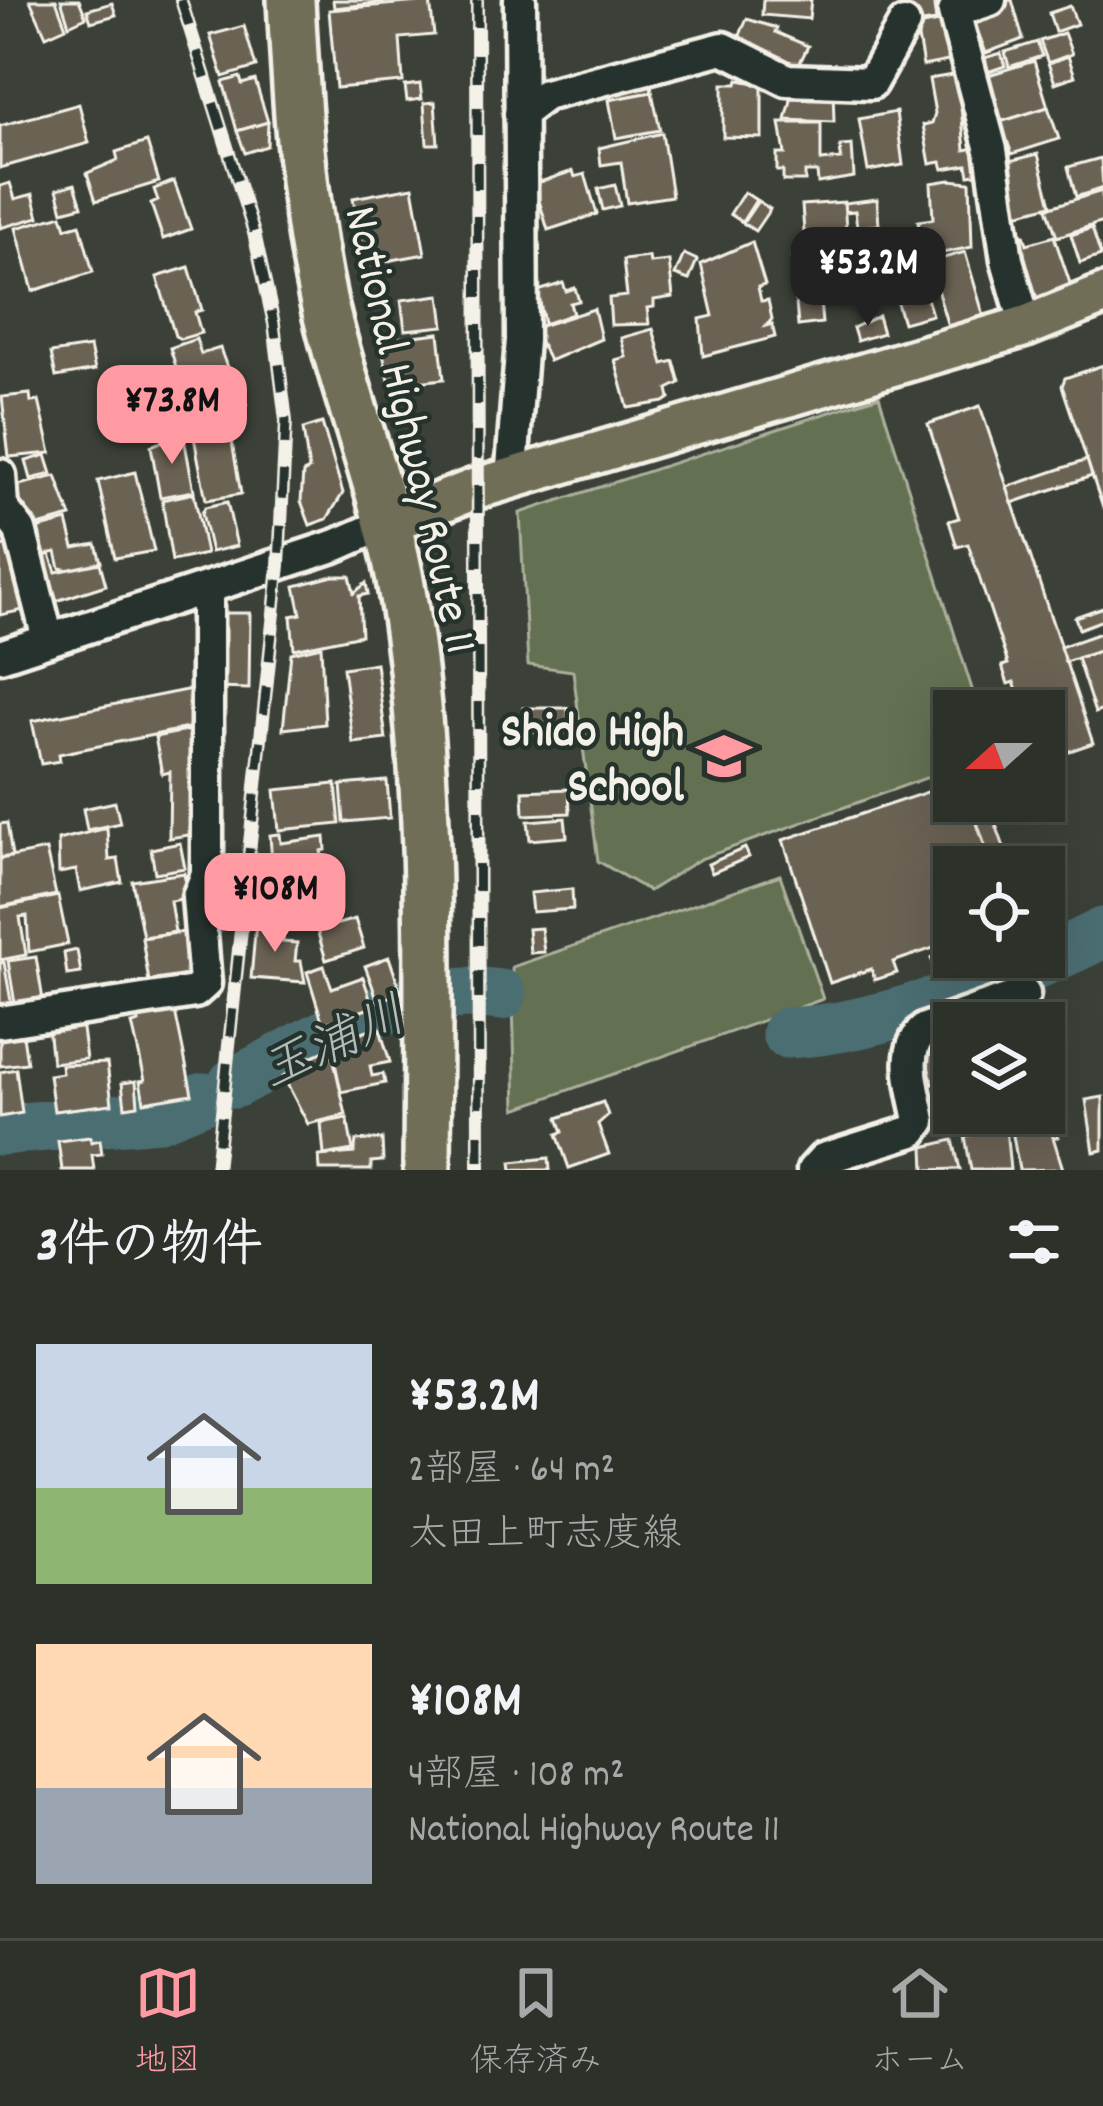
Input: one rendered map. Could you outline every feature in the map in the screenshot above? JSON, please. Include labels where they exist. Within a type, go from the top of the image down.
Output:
[{"type":"highway","name":"National Highway Route 11","points":[[291,0],[304,183],[322,296],[389,522],[418,700],[429,834],[428,1170]]},
{"type":"main road","points":[[389,522],[1027,326],[1103,295]]},
{"type":"street","points":[[511,481],[521,340],[520,0]]},
{"type":"street","points":[[989,0],[954,13],[991,150],[1007,260],[1027,326]]},
{"type":"street","points":[[520,114],[545,95],[724,48],[787,80],[814,85],[871,83],[904,24]]},
{"type":"street","points":[[0,475],[2,507],[20,530],[48,639]]},
{"type":"street","points":[[0,656],[389,522]]},
{"type":"street","points":[[0,1022],[195,992],[205,983],[198,897],[207,874],[207,588]]},
{"type":"street","points":[[813,1170],[823,1159],[913,1131],[920,1121],[910,1055],[913,1039],[925,1029],[1024,994]]},
{"type":"green space","points":[[879,396],[972,690],[933,690],[933,776],[700,859],[649,891],[598,861],[573,671],[528,665],[520,513]]},
{"type":"green space","points":[[780,875],[823,999],[516,1109],[512,967]]},
{"type":"building","points":[[30,0],[56,0],[66,27],[46,36]]},
{"type":"building","points":[[61,0],[79,0],[86,17],[69,25]]},
{"type":"building","points":[[333,0],[404,0],[334,8]]},
{"type":"building","points":[[763,0],[811,0],[809,19],[762,15]]},
{"type":"building","points":[[900,0],[941,0],[942,5],[934,6],[936,21],[902,26]]},
{"type":"building","points":[[1012,0],[1023,39],[986,53],[968,6]]},
{"type":"building","points":[[430,1],[434,35],[400,38],[403,82],[336,88],[329,10]]},
{"type":"building","points":[[112,3],[116,15],[91,22],[87,10]]},
{"type":"building","points":[[1070,6],[1077,24],[1055,32],[1049,13]]},
{"type":"building","points":[[747,19],[777,28],[775,32],[808,46],[795,73],[735,46]]},
{"type":"building","points":[[950,20],[958,59],[923,66],[916,26]]},
{"type":"building","points":[[244,26],[256,67],[223,77],[210,35]]},
{"type":"building","points":[[1064,33],[1072,54],[1048,63],[1040,41]]},
{"type":"building","points":[[1037,42],[1042,56],[1009,67],[1005,52]]},
{"type":"building","points":[[1001,53],[1005,66],[979,75],[974,61]]},
{"type":"building","points":[[1068,56],[1075,76],[1055,83],[1048,63]]},
{"type":"building","points":[[1034,61],[1048,107],[1000,122],[982,77]]},
{"type":"building","points":[[958,74],[965,150],[985,146],[990,172],[969,175],[967,165],[943,169],[941,162],[930,164],[923,125],[932,123],[935,113],[929,79]]},
{"type":"building","points":[[650,76],[652,92],[611,100],[608,83]]},
{"type":"building","points":[[240,77],[242,84],[255,80],[268,122],[237,131],[223,82]]},
{"type":"building","points":[[738,80],[762,84],[762,138],[723,137],[723,84],[737,84]]},
{"type":"building","points":[[420,84],[422,99],[407,101],[405,86]]},
{"type":"building","points":[[794,88],[833,89],[834,122],[786,120]]},
{"type":"building","points":[[652,92],[660,130],[616,138],[609,100]]},
{"type":"building","points":[[435,102],[438,144],[427,144],[424,103]]},
{"type":"building","points":[[79,104],[89,143],[0,168],[0,126]]},
{"type":"building","points":[[1048,107],[1059,139],[1012,154],[1000,122]]},
{"type":"building","points":[[896,112],[903,165],[868,171],[859,119]]},
{"type":"building","points":[[268,122],[267,146],[245,153],[237,131]]},
{"type":"building","points":[[780,123],[821,123],[821,161],[841,159],[840,146],[852,145],[854,177],[818,183],[817,172],[805,172],[805,181],[783,181],[783,171],[777,171],[777,154],[785,154]]},
{"type":"building","points":[[662,133],[672,196],[627,203],[621,162],[601,165],[599,148]]},
{"type":"building","points":[[147,142],[159,182],[96,201],[87,173],[118,160],[116,152]]},
{"type":"building","points":[[1038,154],[1051,205],[1013,215],[1006,162]]},
{"type":"building","points":[[1101,158],[1103,188],[1076,197],[1068,167]]},
{"type":"building","points":[[573,171],[575,177],[585,174],[597,214],[548,230],[534,184]]},
{"type":"building","points":[[174,181],[191,229],[163,239],[151,204],[158,201],[154,189]]},
{"type":"building","points":[[970,182],[972,247],[923,257],[918,221],[933,219],[931,183]]},
{"type":"building","points":[[10,183],[15,199],[33,194],[39,217],[0,228],[0,186]]},
{"type":"building","points":[[75,184],[82,206],[63,211],[57,189]]},
{"type":"building","points":[[615,185],[620,206],[603,210],[598,189]]},
{"type":"building","points":[[413,187],[425,254],[365,265],[353,198]]},
{"type":"building","points":[[1102,191],[1103,222],[1057,237],[1047,208]]},
{"type":"building","points":[[744,192],[756,200],[742,222],[730,214]]},
{"type":"building","points":[[877,199],[879,225],[857,227],[855,211],[844,212],[844,203]]},
{"type":"building","points":[[758,201],[770,209],[755,231],[743,223]]},
{"type":"building","points":[[844,202],[848,254],[806,258],[802,205]]},
{"type":"building","points":[[62,215],[66,228],[80,224],[93,272],[33,291],[16,228]]},
{"type":"building","points":[[1092,228],[1101,256],[1080,263],[1071,235]]},
{"type":"building","points":[[1024,235],[1027,244],[1054,236],[1074,295],[1032,306],[1013,238]]},
{"type":"building","points":[[752,242],[765,285],[758,287],[761,301],[768,300],[772,319],[766,326],[772,324],[775,337],[703,356],[700,319],[713,316],[701,264]]},
{"type":"building","points":[[854,252],[857,286],[819,290],[822,323],[798,326],[792,256]]},
{"type":"building","points":[[965,252],[985,320],[949,330],[929,262]]},
{"type":"building","points":[[684,254],[697,260],[689,280],[675,275]]},
{"type":"building","points":[[649,257],[650,263],[669,261],[673,297],[654,300],[654,307],[647,308],[649,324],[611,325],[609,298],[627,296],[623,260]]},
{"type":"building","points":[[189,267],[202,310],[195,312],[201,333],[181,339],[175,336],[157,277]]},
{"type":"building","points":[[563,283],[566,291],[575,288],[579,301],[570,303],[573,314],[544,324],[538,291]]},
{"type":"building","points":[[923,285],[932,315],[903,323],[894,293]]},
{"type":"building","points":[[440,295],[444,326],[405,330],[401,300]]},
{"type":"building","points":[[594,309],[601,339],[549,361],[534,328]]},
{"type":"building","points":[[878,316],[883,333],[857,341],[853,328]]},
{"type":"building","points":[[653,329],[663,364],[674,361],[680,383],[668,389],[670,398],[664,402],[628,408],[615,360],[626,357],[621,338]]},
{"type":"building","points":[[439,333],[444,379],[390,385],[380,340]]},
{"type":"building","points":[[196,339],[201,354],[220,348],[229,373],[211,379],[214,387],[219,385],[223,394],[241,387],[247,405],[193,421],[170,348]]},
{"type":"building","points":[[90,347],[95,370],[56,377],[51,353]]},
{"type":"building","points":[[1103,365],[1103,508],[1062,386],[1065,378]]},
{"type":"building","points":[[30,394],[31,402],[39,401],[51,453],[9,457],[2,397]]},
{"type":"building","points":[[183,403],[187,416],[170,422],[166,409]]},
{"type":"building","points":[[980,406],[1093,743],[1065,753],[1065,690],[1017,690],[1014,682],[1008,684],[1002,666],[1008,664],[968,544],[957,547],[949,521],[959,518],[928,424]]},
{"type":"building","points":[[322,423],[343,493],[327,519],[310,525],[301,501],[303,473],[309,470],[303,429]]},
{"type":"building","points":[[229,425],[241,494],[206,500],[193,432]]},
{"type":"building","points":[[183,433],[194,491],[160,497],[151,446]]},
{"type":"building","points":[[46,455],[52,474],[31,479],[26,461]]},
{"type":"building","points":[[1087,460],[1092,476],[1012,503],[1007,487]]},
{"type":"building","points":[[135,472],[154,551],[115,558],[98,481]]},
{"type":"building","points":[[56,476],[71,517],[31,528],[21,510],[19,485]]},
{"type":"building","points":[[194,493],[206,554],[172,561],[162,500]]},
{"type":"building","points":[[227,502],[237,546],[211,552],[202,513],[205,507]]},
{"type":"building","points":[[67,521],[74,548],[96,544],[101,562],[69,570],[60,568],[56,552],[36,557],[29,531]]},
{"type":"building","points":[[18,543],[33,608],[0,615],[0,547]]},
{"type":"building","points":[[50,554],[56,572],[100,563],[106,585],[50,603],[36,559]]},
{"type":"building","points":[[350,576],[354,593],[366,583],[368,594],[359,596],[361,635],[294,649],[291,616],[301,614],[295,586]]},
{"type":"building","points":[[1103,607],[1103,620],[1079,629],[1075,617]]},
{"type":"building","points":[[215,613],[250,613],[249,689],[214,688]]},
{"type":"building","points":[[1103,632],[1103,650],[1065,662],[1060,647]]},
{"type":"building","points":[[321,646],[325,724],[283,729],[291,653]]},
{"type":"building","points":[[1103,650],[1103,710],[1095,713],[1077,658]]},
{"type":"building","points":[[376,663],[386,739],[353,743],[343,668]]},
{"type":"building","points":[[191,689],[198,726],[59,754],[60,761],[41,764],[32,721]]},
{"type":"building","points":[[523,708],[568,708],[568,732],[523,733]]},
{"type":"building","points":[[191,730],[195,834],[169,838],[170,772],[162,774],[155,737]]},
{"type":"building","points":[[387,781],[390,818],[344,822],[341,785]]},
{"type":"building","points":[[336,784],[340,824],[279,830],[275,790]]},
{"type":"building","points":[[569,789],[570,813],[524,815],[523,791]]},
{"type":"building","points":[[933,790],[933,822],[976,822],[985,846],[933,846],[933,948],[893,962],[897,973],[875,980],[871,969],[830,983],[783,840]]},
{"type":"building","points":[[115,802],[120,823],[87,830],[83,809]]},
{"type":"building","points":[[565,818],[567,837],[530,840],[528,821]]},
{"type":"building","points":[[977,822],[995,822],[1004,846],[985,846]]},
{"type":"building","points":[[7,823],[12,856],[0,858],[0,824]]},
{"type":"building","points":[[107,828],[109,860],[118,859],[122,882],[80,891],[76,870],[59,873],[58,840]]},
{"type":"building","points":[[280,834],[281,843],[325,837],[326,850],[321,851],[332,909],[324,910],[325,919],[310,921],[311,928],[297,929],[296,917],[276,919],[270,835]]},
{"type":"building","points":[[180,843],[185,868],[155,873],[151,849]]},
{"type":"building","points":[[745,848],[749,857],[712,873],[708,864]]},
{"type":"building","points":[[46,850],[56,895],[0,907],[0,859]]},
{"type":"building","points":[[184,873],[188,898],[170,901],[175,932],[143,937],[132,881]]},
{"type":"building","points":[[572,889],[573,909],[532,912],[530,893]]},
{"type":"building","points":[[58,896],[68,944],[29,952],[27,916],[20,917],[26,955],[0,960],[0,908]]},
{"type":"building","points":[[355,919],[364,948],[326,960],[317,930]]},
{"type":"building","points":[[256,922],[285,924],[283,942],[297,943],[295,961],[301,961],[305,982],[251,978]]},
{"type":"building","points":[[541,928],[544,952],[530,953],[528,929]]},
{"type":"building","points":[[184,932],[191,981],[150,988],[142,938]]},
{"type":"building","points":[[77,950],[81,973],[67,975],[64,953]]},
{"type":"building","points":[[36,957],[43,1000],[15,1004],[8,961]]},
{"type":"building","points":[[389,957],[401,993],[378,1001],[365,966]]},
{"type":"building","points":[[4,962],[12,1007],[0,1009],[0,963]]},
{"type":"building","points":[[324,966],[332,988],[363,977],[373,1007],[323,1024],[307,972]]},
{"type":"building","points":[[174,1006],[192,1094],[144,1102],[140,1081],[145,1080],[132,1024],[139,1022],[137,1012]]},
{"type":"building","points":[[80,1014],[86,1059],[52,1063],[47,1018]]},
{"type":"building","points":[[379,1026],[390,1062],[370,1066],[372,1076],[383,1074],[385,1083],[341,1092],[331,1043]]},
{"type":"building","points":[[22,1028],[27,1063],[0,1066],[0,1031]]},
{"type":"building","points":[[933,1040],[933,1084],[921,1044]]},
{"type":"building","points":[[331,1048],[346,1115],[308,1124],[283,1076],[297,1068],[297,1063]]},
{"type":"building","points":[[107,1063],[112,1104],[54,1111],[49,1075],[62,1073],[61,1065]]},
{"type":"building","points":[[16,1069],[22,1113],[0,1117],[0,1072]]},
{"type":"building","points":[[136,1081],[138,1105],[125,1107],[122,1083]]},
{"type":"building","points":[[1103,1097],[1103,1150],[1094,1152],[1086,1100]]},
{"type":"building","points":[[603,1102],[608,1115],[598,1124],[609,1154],[569,1168],[557,1134],[563,1132],[558,1118]]},
{"type":"building","points":[[347,1118],[353,1150],[324,1155],[321,1123]]},
{"type":"building","points":[[1007,1134],[1010,1170],[971,1170],[965,1136]]},
{"type":"building","points":[[1013,1134],[1057,1134],[1053,1137],[1063,1169],[1019,1170]]},
{"type":"building","points":[[90,1137],[91,1142],[100,1140],[102,1154],[92,1155],[94,1170],[62,1170],[58,1141]]},
{"type":"building","points":[[382,1139],[383,1161],[371,1162],[371,1170],[320,1170],[319,1156],[354,1153],[356,1141]]},
{"type":"building","points":[[953,1140],[960,1169],[925,1170],[924,1147]]},
{"type":"building","points":[[549,1158],[550,1170],[512,1170],[511,1162]]},
{"type":"waterway","name":"玉浦川","points":[[787,1033],[864,1022],[948,998],[1103,933]]},
{"type":"waterway","name":"玉浦川","points":[[234,1083],[329,1033],[396,1006],[465,993],[501,995]]},
{"type":"waterway","name":"玉浦川","points":[[0,1130],[159,1116],[204,1098]]},
{"type":"railway","points":[[181,0],[254,233],[274,324],[286,421],[279,565],[216,1170]]},
{"type":"railway","points":[[477,0],[479,1170]]},
{"type":"place","name":"Shido High School","points":[[724,756]]}]
